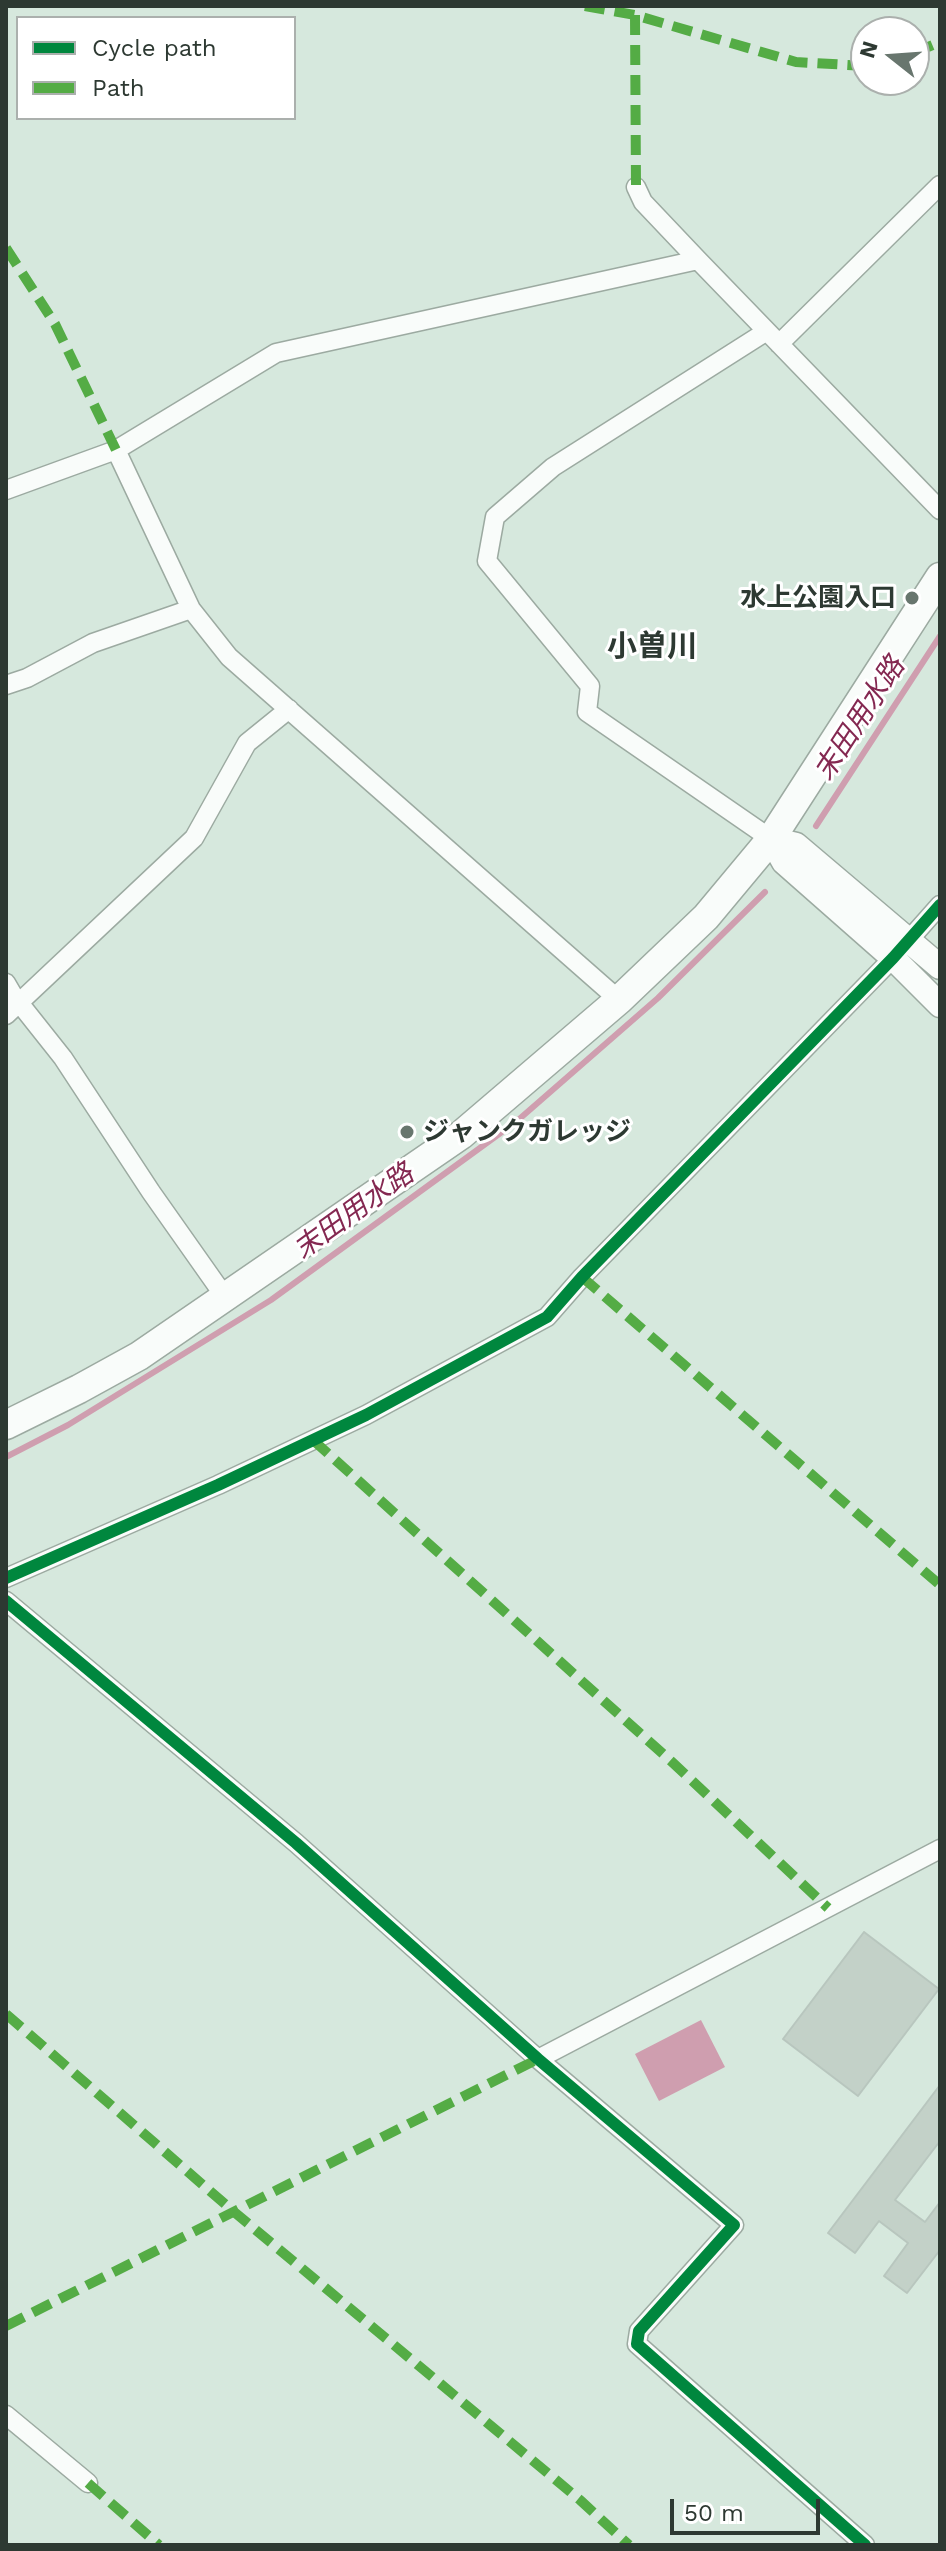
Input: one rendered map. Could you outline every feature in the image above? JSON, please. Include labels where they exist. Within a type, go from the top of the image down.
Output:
[{"type":"main road","points":[[6,1425],[139,1356],[461,1135],[619,1000],[706,917],[771,839],[940,577]]},
{"type":"street","points":[[940,185],[773,337],[553,467],[495,517],[487,561],[590,686],[587,712],[771,839],[784,862],[901,949],[940,967]]},
{"type":"street","points":[[636,187],[643,202],[940,510]]},
{"type":"street","points":[[6,490],[116,450],[276,353],[698,260]]},
{"type":"street","points":[[116,450],[191,609],[229,657],[619,1000]]},
{"type":"street","points":[[6,685],[27,678],[93,643],[191,609]]},
{"type":"street","points":[[12,1008],[194,838],[247,743],[289,709]]},
{"type":"street","points":[[6,1578],[218,1485],[366,1415],[547,1317],[940,905]]},
{"type":"street","points":[[901,949],[940,1005]]},
{"type":"street","points":[[6,983],[12,1008],[63,1058],[225,1297]]},
{"type":"street","points":[[6,1601],[296,1843],[538,2059],[734,2225],[639,2331],[637,2344],[865,2545]]},
{"type":"street","points":[[538,2059],[940,1849]]},
{"type":"street","points":[[6,2415],[88,2483]]},
{"type":"shaded area","points":[[701,2020],[725,2067],[659,2101],[635,2054]]},
{"type":"building","points":[[864,1932],[939,1989],[858,2096],[783,2039]]},
{"type":"building","points":[[940,2085],[940,2141],[895,2200],[925,2222],[940,2202],[940,2250],[907,2293],[884,2276],[908,2243],[879,2221],[855,2253],[828,2233]]},
{"type":"waterway","name":"末田用水路","points":[[816,826],[940,636]]},
{"type":"waterway","name":"末田用水路","points":[[6,1457],[68,1425],[271,1300],[517,1121],[658,998],[765,892]]},
{"type":"marked path","points":[[585,6],[635,15],[796,62],[850,65]]},
{"type":"marked path","points":[[635,15],[636,187]]},
{"type":"marked path","points":[[930,46],[940,42]]},
{"type":"marked path","points":[[6,248],[55,324],[116,450]]},
{"type":"marked path","points":[[582,1277],[940,1585]]},
{"type":"marked path","points":[[313,1440],[672,1762],[828,1908]]},
{"type":"marked path","points":[[6,2014],[233,2211],[580,2500],[629,2545]]},
{"type":"marked path","points":[[6,2326],[538,2059]]},
{"type":"marked path","points":[[88,2483],[159,2545]]},
{"type":"cycle path","points":[[6,1578],[218,1485],[366,1415],[547,1317],[582,1277],[893,958],[940,905]]},
{"type":"cycle path","points":[[6,1601],[296,1843],[538,2059],[734,2225],[639,2331],[637,2344],[865,2545]]},
{"type":"place","name":"水上公園入口","points":[[912,598]]},
{"type":"place","name":"ジャンクガレッジ","points":[[407,1132]]},
{"type":"district","name":"小曽川","points":[[652,647]]}]
